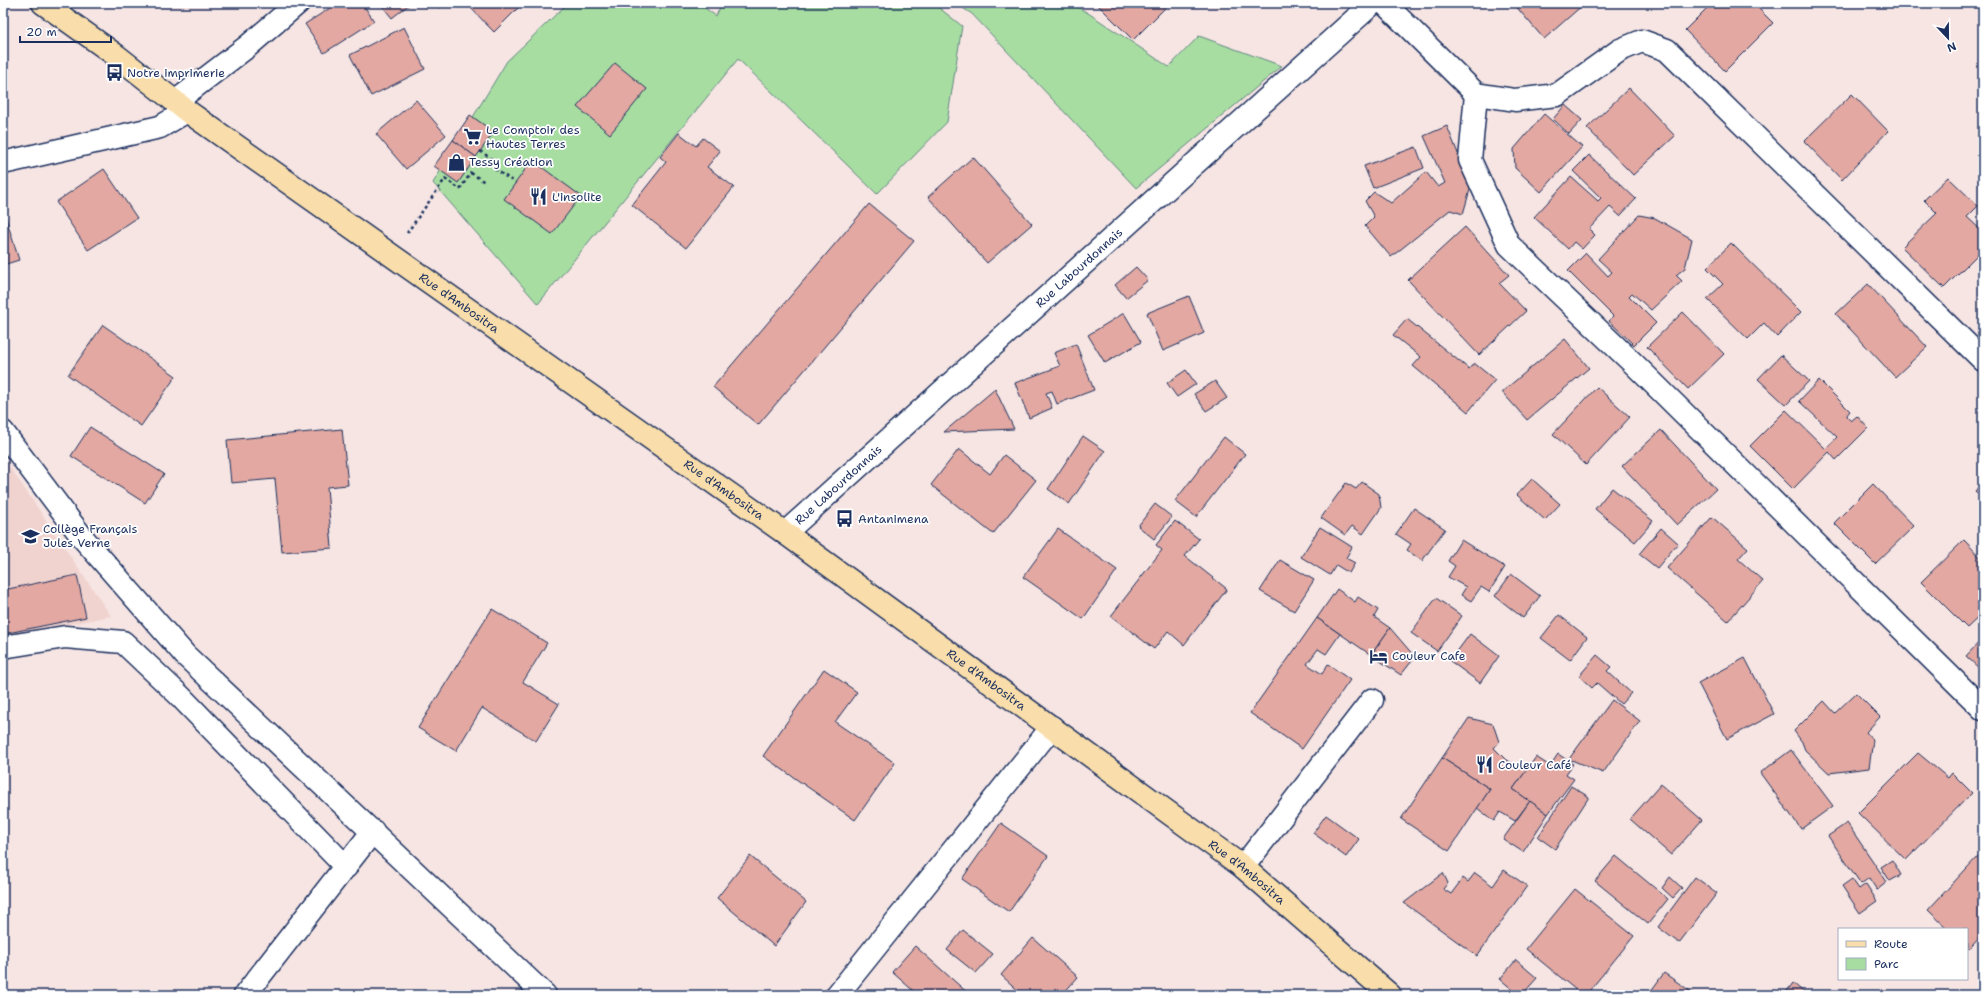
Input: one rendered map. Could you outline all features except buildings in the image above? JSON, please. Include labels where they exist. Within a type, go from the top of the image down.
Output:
[{"type":"main road","name":"Rue d'Ambositra","points":[[43,3],[117,56],[181,107],[785,533],[1243,867],[1390,995]]},
{"type":"street","points":[[3,164],[160,127],[248,46],[298,3]]},
{"type":"street","name":"Rue Labourdonnais","points":[[785,533],[1373,3]]},
{"type":"street","points":[[1384,3],[1476,94],[1515,100],[1557,95],[1620,50],[1642,41],[1667,50],[1983,360]]},
{"type":"street","points":[[1476,94],[1470,160],[1509,245],[1635,365],[1983,709]]},
{"type":"street","points":[[3,432],[82,537],[185,655],[373,831],[544,995]]},
{"type":"street","points":[[3,647],[65,637],[123,642],[179,695],[346,867]]},
{"type":"street","points":[[1243,867],[1372,700]]},
{"type":"street","points":[[837,995],[1052,727]]},
{"type":"street","points":[[245,995],[373,831]]},
{"type":"path","points":[[1974,3],[1983,12]]},
{"type":"path","points":[[480,151],[499,164]]},
{"type":"path","points":[[495,169],[515,183]]},
{"type":"path","points":[[467,170],[486,183]]},
{"type":"path","points":[[392,255],[445,179],[460,189],[472,173]]},
{"type":"shaded area","name":"Collège Français Jules Verne","points":[[3,457],[111,616],[3,637]]},
{"type":"green space","points":[[568,3],[698,3],[716,16],[722,3],[933,3],[962,26],[947,122],[877,194],[738,59],[538,304],[433,183],[507,61]]},
{"type":"green space","points":[[955,3],[1070,3],[1088,13],[1169,67],[1199,36],[1282,66],[1136,188],[972,14]]},
{"type":"place","name":"Notre imprimerie","points":[[114,73]]},
{"type":"place","name":"Le Comptoir des Hautes Terres","points":[[473,137]]},
{"type":"place","name":"Tessy Création","points":[[456,162]]},
{"type":"place","name":"L'insolite","points":[[539,197]]},
{"type":"place","name":"Antanimena","points":[[845,519]]},
{"type":"place","name":"Collège Français Jules Verne","points":[[30,536]]},
{"type":"place","name":"Couleur Cafe","points":[[1379,656]]},
{"type":"place","name":"Couleur Café","points":[[1485,765]]}]
